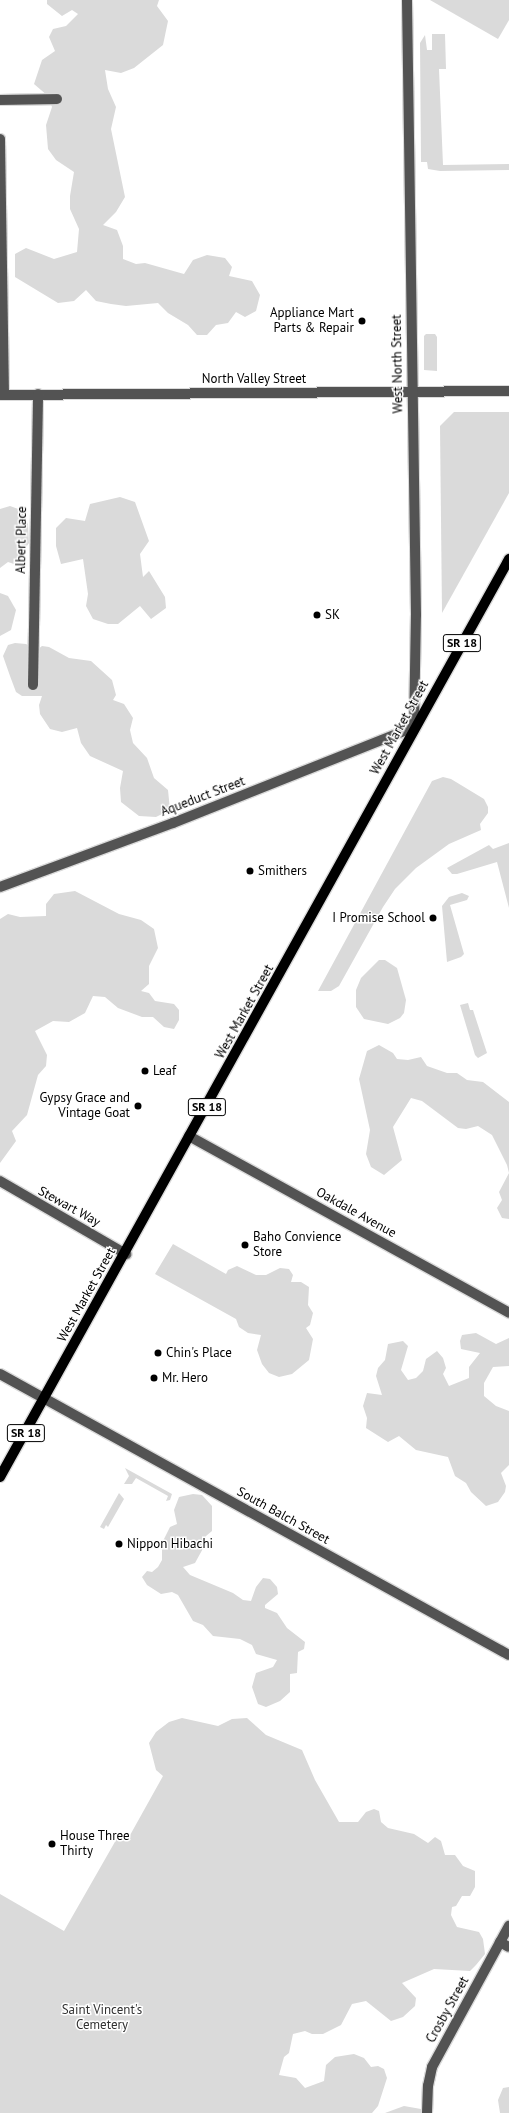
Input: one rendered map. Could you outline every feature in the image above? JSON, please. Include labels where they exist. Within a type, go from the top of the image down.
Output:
[{"type":"main road","name":"West Market Street","points":[[0,1477],[126,1254],[189,1136],[304,932],[414,727],[509,559]]},
{"type":"street","name":"West North Street","points":[[407,0],[416,615],[414,727]]},
{"type":"street","points":[[0,100],[57,99]]},
{"type":"street","points":[[0,139],[2,395]]},
{"type":"street","name":"North Valley Street","points":[[2,395],[509,391]]},
{"type":"street","name":"Albert Place","points":[[33,685],[38,394]]},
{"type":"street","name":"Aqueduct Street","points":[[0,887],[173,823],[414,727]]},
{"type":"street","name":"Oakdale Avenue","points":[[189,1136],[509,1313]]},
{"type":"street","name":"Stewart Way","points":[[0,1181],[126,1254]]},
{"type":"street","name":"South Balch Street","points":[[0,1374],[509,1655]]},
{"type":"street","name":"Crosby Street","points":[[427,2113],[428,2086],[432,2067],[504,1944],[509,1926]]},
{"type":"green space","points":[[47,0],[159,0],[157,6],[168,21],[163,45],[134,68],[121,73],[105,70],[108,89],[116,107],[111,129],[125,197],[116,212],[103,225],[117,230],[123,246],[123,259],[136,264],[145,263],[184,274],[193,260],[207,255],[225,258],[232,267],[229,276],[252,281],[260,295],[256,311],[245,317],[236,312],[228,323],[216,325],[207,335],[197,335],[188,325],[168,313],[158,303],[126,306],[111,304],[96,301],[86,290],[74,301],[58,303],[15,277],[15,254],[26,248],[54,259],[77,252],[79,229],[70,209],[70,196],[74,172],[56,160],[48,149],[46,125],[52,107],[48,96],[34,84],[42,60],[55,51],[49,37],[53,29],[66,26],[78,14],[72,10],[62,16],[47,4]]},
{"type":"green space","points":[[430,0],[509,0],[509,20],[498,39]]},
{"type":"green space","points":[[432,34],[445,34],[446,69],[439,69],[443,165],[509,164],[509,170],[440,171],[428,169],[427,162],[421,162],[420,43],[425,35],[427,50],[432,50]]},
{"type":"green space","points":[[426,334],[435,334],[437,337],[437,371],[424,370],[424,336]]},
{"type":"green space","points":[[454,412],[509,412],[509,493],[442,613],[440,426]]},
{"type":"green space","points":[[120,497],[135,502],[149,541],[140,554],[143,577],[149,571],[165,597],[166,608],[151,619],[140,606],[118,624],[108,624],[93,619],[86,606],[88,594],[83,559],[61,564],[56,546],[56,528],[66,518],[85,521],[90,504]]},
{"type":"green space","points":[[10,506],[21,510],[28,524],[29,543],[14,564],[8,562],[0,568],[0,509]]},
{"type":"green space","points":[[0,593],[8,596],[16,610],[11,630],[0,636]]},
{"type":"green space","points":[[15,643],[26,644],[37,650],[42,646],[49,647],[69,658],[91,661],[112,680],[116,695],[113,700],[124,704],[133,718],[130,730],[133,743],[147,758],[154,778],[168,790],[170,810],[156,817],[139,816],[121,802],[120,788],[123,771],[90,756],[81,743],[77,728],[62,732],[50,729],[40,714],[39,705],[42,696],[22,696],[16,692],[3,656],[8,645]]},
{"type":"green space","points":[[443,777],[451,779],[484,799],[488,807],[488,813],[480,824],[481,830],[449,844],[416,868],[395,889],[383,907],[339,986],[331,991],[318,991],[432,781]]},
{"type":"green space","points":[[509,843],[509,908],[497,862],[457,874],[452,874],[447,868],[489,845],[493,849]]},
{"type":"green space","points":[[75,891],[119,914],[141,920],[154,929],[158,948],[149,966],[149,984],[141,991],[149,993],[155,1001],[174,1004],[179,1010],[179,1020],[174,1029],[164,1027],[153,1017],[142,1017],[118,1008],[105,997],[93,996],[85,1013],[69,1022],[53,1021],[35,1031],[47,1055],[46,1066],[38,1075],[27,1115],[12,1131],[16,1141],[0,1163],[0,919],[8,914],[20,917],[46,916],[46,904],[54,894]]},
{"type":"green space","points":[[462,893],[469,896],[467,900],[450,905],[464,954],[461,957],[447,962],[442,906],[449,897]]},
{"type":"green space","points":[[379,960],[385,960],[397,968],[406,1000],[404,1013],[400,1018],[388,1024],[364,1019],[356,1007],[356,990],[361,978]]},
{"type":"green space","points":[[468,1003],[470,1010],[473,1010],[487,1053],[478,1058],[475,1055],[460,1005]]},
{"type":"green space","points":[[379,1045],[393,1053],[397,1059],[408,1060],[421,1057],[427,1066],[447,1073],[457,1073],[467,1080],[483,1082],[509,1102],[509,1173],[507,1165],[492,1135],[478,1126],[466,1129],[458,1128],[422,1101],[411,1098],[393,1127],[402,1160],[384,1175],[371,1167],[366,1154],[370,1130],[359,1079],[367,1051]]},
{"type":"green space","points":[[509,1173],[509,1219],[502,1218],[497,1208],[502,1200],[499,1192]]},
{"type":"green space","points":[[173,1244],[226,1274],[228,1270],[237,1266],[256,1275],[266,1275],[280,1268],[289,1269],[293,1275],[291,1282],[301,1282],[309,1287],[308,1305],[313,1313],[310,1325],[306,1328],[313,1339],[309,1360],[292,1374],[279,1377],[269,1373],[262,1364],[257,1350],[261,1335],[248,1333],[239,1327],[236,1319],[155,1274]]},
{"type":"green space","points":[[476,1333],[496,1344],[509,1338],[509,1366],[493,1367],[484,1383],[484,1396],[496,1406],[509,1411],[509,1465],[501,1473],[506,1486],[505,1492],[498,1502],[486,1506],[471,1492],[466,1483],[455,1476],[448,1457],[416,1450],[399,1436],[388,1442],[366,1428],[367,1418],[363,1406],[367,1393],[382,1395],[376,1376],[378,1368],[385,1360],[388,1344],[403,1341],[408,1346],[401,1370],[408,1380],[416,1378],[423,1371],[426,1359],[437,1351],[443,1358],[446,1368],[443,1374],[449,1386],[469,1378],[469,1367],[480,1353],[461,1349],[460,1341],[462,1335]]},
{"type":"green space","points":[[125,1468],[172,1494],[170,1500],[166,1501],[168,1496],[136,1478],[132,1484],[124,1484],[129,1476]]},
{"type":"green space","points":[[119,1493],[124,1499],[108,1527],[106,1525],[104,1529],[100,1527]]},
{"type":"green space","points":[[193,1494],[202,1495],[212,1506],[212,1531],[206,1536],[206,1543],[195,1563],[183,1567],[190,1575],[233,1593],[243,1600],[251,1601],[256,1587],[263,1578],[270,1579],[277,1587],[278,1594],[265,1605],[265,1608],[277,1613],[287,1628],[305,1642],[304,1649],[298,1652],[297,1673],[290,1674],[290,1692],[280,1701],[266,1707],[258,1704],[252,1687],[256,1673],[273,1667],[277,1660],[256,1654],[252,1645],[240,1639],[213,1636],[203,1625],[193,1621],[178,1595],[172,1592],[161,1594],[147,1585],[142,1577],[147,1571],[152,1572],[158,1567],[162,1560],[162,1543],[170,1527],[177,1524],[174,1510],[179,1497]]},
{"type":"green space","name":"Saint Vincent's Cemetery","points":[[182,1718],[218,1726],[232,1719],[247,1718],[266,1735],[302,1750],[315,1780],[339,1822],[358,1822],[366,1812],[374,1809],[379,1811],[381,1822],[388,1828],[414,1834],[428,1843],[435,1837],[441,1841],[445,1855],[455,1855],[463,1866],[475,1871],[475,1887],[470,1896],[462,1896],[456,1906],[452,1907],[451,1915],[457,1927],[479,1932],[483,1939],[485,1954],[470,1971],[434,1969],[402,1983],[416,1998],[415,2006],[403,2017],[391,2021],[366,2001],[352,2004],[341,2025],[323,2034],[312,2034],[305,2031],[293,2034],[289,2053],[284,2057],[279,2075],[296,2078],[305,2088],[324,2081],[326,2065],[335,2057],[354,2054],[364,2058],[371,2067],[378,2066],[384,2069],[387,2078],[378,2106],[372,2113],[0,2113],[0,1894],[64,1931],[120,1833],[129,1837],[163,1776],[156,1770],[149,1743],[156,1732],[169,1722]]},
{"type":"green space","points":[[509,2087],[509,2113],[500,2113],[498,2100],[503,2088]]},
{"type":"green space","points":[[404,2106],[421,2109],[427,2113],[385,2113]]},
{"type":"place","name":"Appliance Mart Parts & Repair","points":[[362,321]]},
{"type":"place","name":"SK","points":[[317,615]]},
{"type":"place","name":"Smithers","points":[[250,871]]},
{"type":"place","name":"I Promise School","points":[[433,918]]},
{"type":"place","name":"Leaf","points":[[145,1071]]},
{"type":"place","name":"Gypsy Grace and Vintage Goat","points":[[138,1106]]},
{"type":"place","name":"Baho Convience Store","points":[[245,1245]]},
{"type":"place","name":"Chin's Place","points":[[158,1353]]},
{"type":"place","name":"Mr. Hero","points":[[154,1378]]},
{"type":"place","name":"Nippon Hibachi","points":[[119,1544]]},
{"type":"place","name":"House Three Thirty","points":[[52,1844]]}]
